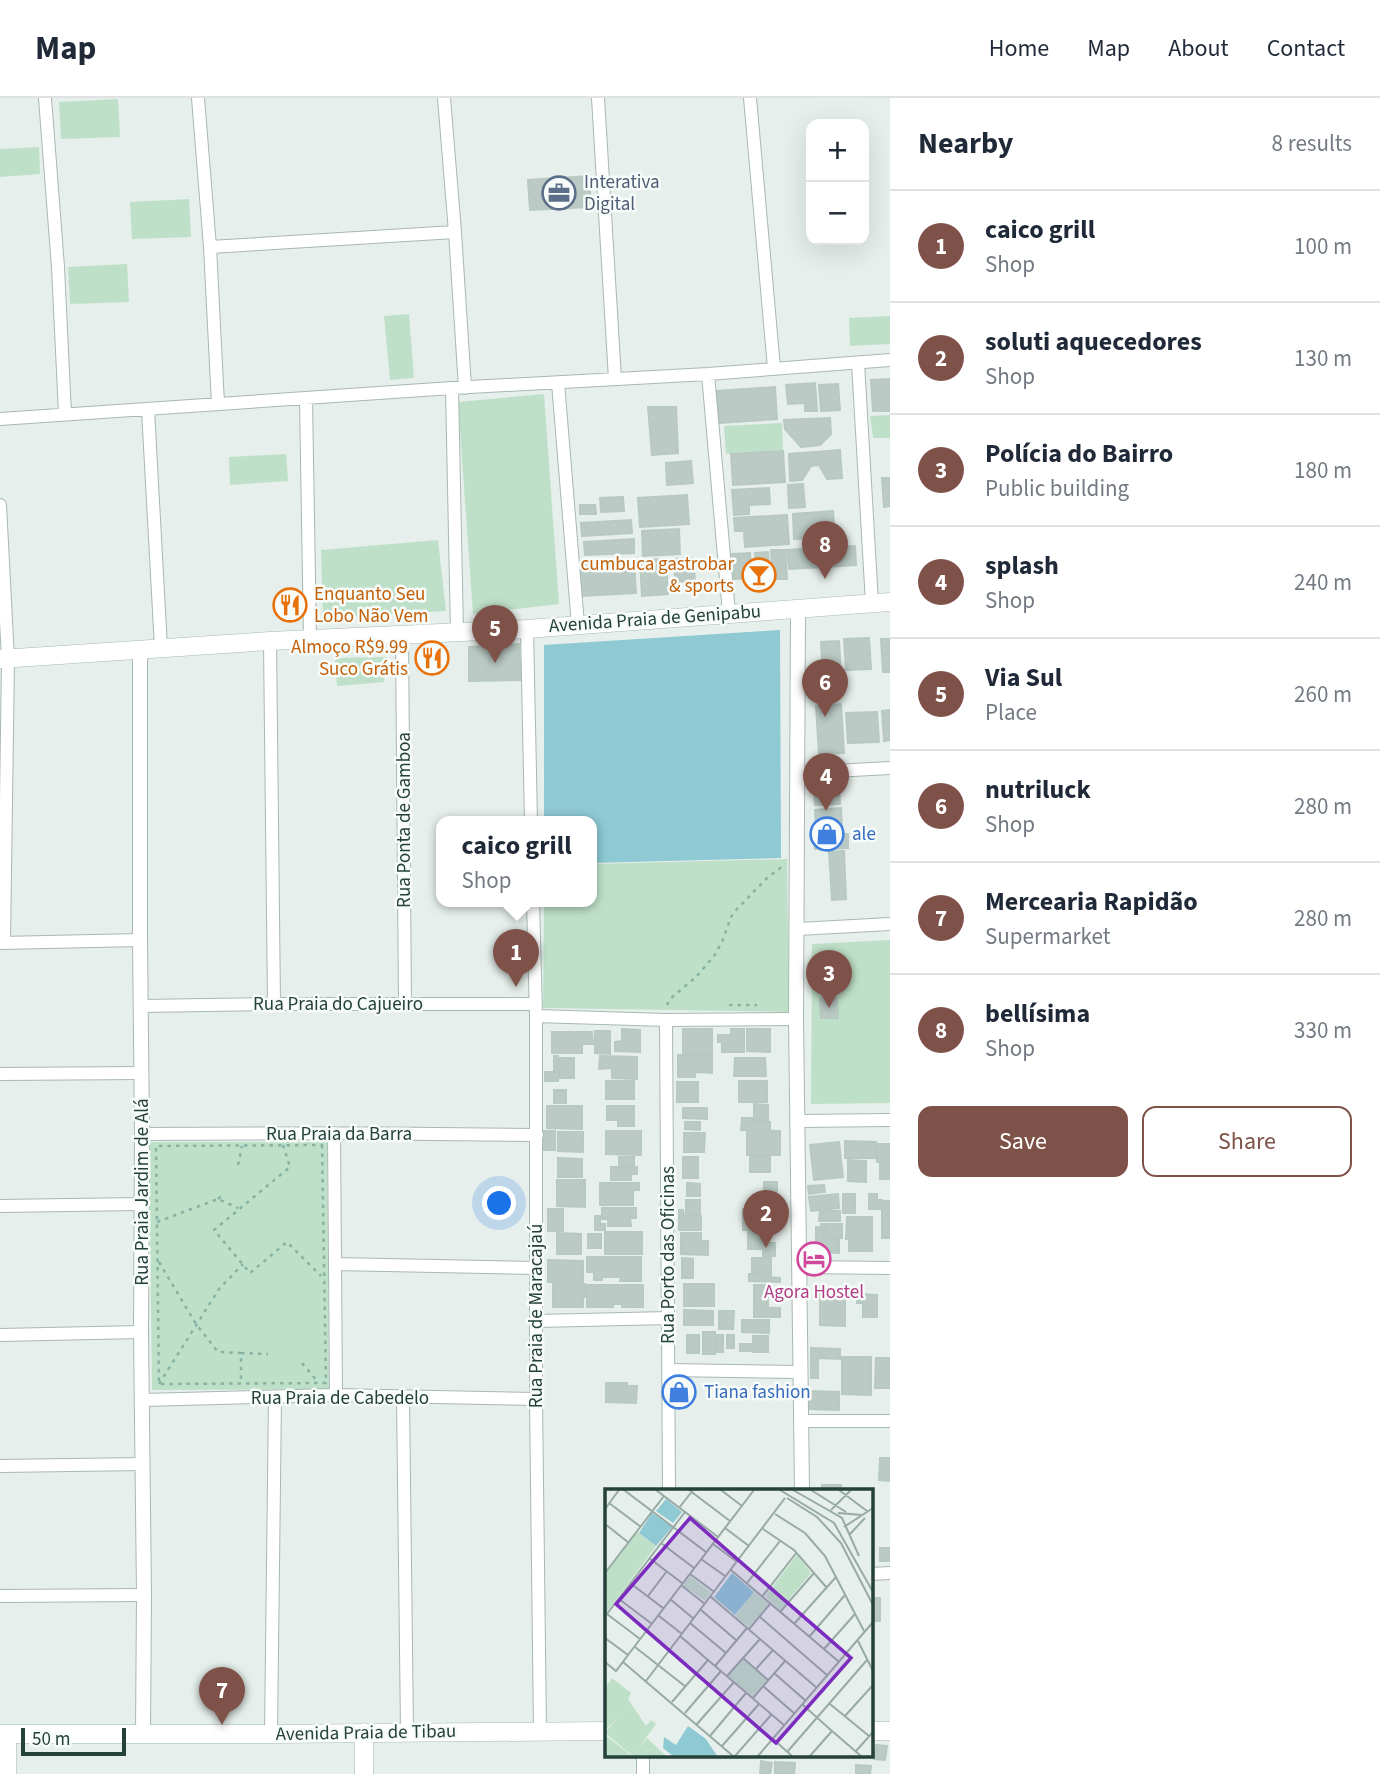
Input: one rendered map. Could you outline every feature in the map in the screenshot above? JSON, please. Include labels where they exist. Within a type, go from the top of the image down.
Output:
[{"type":"main road","name":"Avenida Praia de Genipabu","points":[[4,659],[270,641],[527,629],[881,603]]},
{"type":"main road","name":"Avenida Praia de Tibau","points":[[4,1734],[605,1731]]},
{"type":"main road","points":[[872,1731],[890,1731]]},
{"type":"main road","points":[[364,1732],[364,1774]]},
{"type":"main road","points":[[4,1734],[7,1774]]},
{"type":"street","points":[[45,98],[58,267],[65,414]]},
{"type":"street","points":[[198,98],[211,247],[218,404]]},
{"type":"street","points":[[444,98],[465,388]]},
{"type":"street","points":[[598,98],[615,379]]},
{"type":"street","points":[[750,98],[774,368]]},
{"type":"street","points":[[211,247],[455,232]]},
{"type":"street","points":[[0,419],[890,360]]},
{"type":"street","points":[[858,363],[881,603]]},
{"type":"street","points":[[708,374],[729,613]]},
{"type":"street","points":[[558,383],[578,625]]},
{"type":"street","points":[[452,388],[457,633]]},
{"type":"street","points":[[306,399],[310,639]]},
{"type":"street","points":[[148,410],[161,648]]},
{"type":"street","points":[[0,505],[4,659],[2,943],[140,940]]},
{"type":"street","points":[[798,608],[796,1019],[802,1489]]},
{"type":"street","points":[[527,629],[531,816]]},
{"type":"street","name":"Rua Ponta de Gamboa","points":[[402,635],[405,1004]]},
{"type":"street","points":[[270,641],[274,1004]]},
{"type":"street","name":"Rua Praia Jardim de Alá","points":[[140,650],[143,1734]]},
{"type":"street","points":[[797,773],[890,768]]},
{"type":"street","name":"Rua Praia de Maracajaú","points":[[533,907],[540,1731]]},
{"type":"street","points":[[797,929],[890,924]]},
{"type":"street","name":"Rua Praia do Cajueiro","points":[[140,1006],[405,1004],[666,1020],[796,1019]]},
{"type":"street","name":"Rua Porto das Oficinas","points":[[666,1020],[669,1489]]},
{"type":"street","points":[[0,1074],[141,1073]]},
{"type":"street","points":[[798,1121],[890,1120]]},
{"type":"street","points":[[334,1133],[336,1395]]},
{"type":"street","name":"Rua Praia da Barra","points":[[142,1134],[537,1135]]},
{"type":"street","points":[[0,1206],[141,1204]]},
{"type":"street","points":[[336,1264],[536,1268]]},
{"type":"street","points":[[800,1267],[890,1268]]},
{"type":"street","points":[[537,1321],[668,1318]]},
{"type":"street","points":[[0,1335],[141,1332]]},
{"type":"street","points":[[669,1370],[800,1372]]},
{"type":"street","name":"Rua Praia de Cabedelo","points":[[143,1400],[336,1395],[536,1399]]},
{"type":"street","points":[[403,1397],[407,1732]]},
{"type":"street","points":[[271,1734],[275,1398]]},
{"type":"street","points":[[802,1421],[890,1421]]},
{"type":"street","points":[[0,1466],[143,1464]]},
{"type":"street","points":[[872,1574],[890,1573]]},
{"type":"street","points":[[0,1596],[144,1595]]},
{"type":"street","points":[[643,1756],[643,1774]]},
{"type":"path","points":[[667,1005],[714,956],[736,911],[766,879],[788,861]]},
{"type":"path","points":[[322,1145],[326,1383],[159,1384],[156,1146],[322,1145]]},
{"type":"path","points":[[238,1165],[242,1146]]},
{"type":"path","points":[[283,1146],[290,1167],[214,1230],[250,1273],[287,1242],[324,1280]]},
{"type":"path","points":[[157,1222],[218,1199],[223,1194]]},
{"type":"path","points":[[218,1199],[240,1209]]},
{"type":"path","points":[[158,1260],[196,1324],[218,1352],[268,1354]]},
{"type":"path","points":[[159,1384],[219,1289],[243,1264]]},
{"type":"path","points":[[241,1353],[241,1383]]},
{"type":"path","points":[[302,1363],[318,1383]]},
{"type":"green space","points":[[118,99],[120,137],[61,139],[59,102]]},
{"type":"green space","points":[[39,147],[40,174],[0,177],[0,149]]},
{"type":"green space","points":[[189,199],[191,237],[132,239],[130,202]]},
{"type":"green space","points":[[127,264],[129,302],[70,304],[68,267]]},
{"type":"green space","points":[[409,314],[414,378],[390,380],[384,316]]},
{"type":"green space","points":[[890,316],[890,344],[850,346],[849,318]]},
{"type":"green space","points":[[544,394],[559,604],[473,614],[458,402]]},
{"type":"green space","points":[[890,415],[890,438],[873,438],[870,416]]},
{"type":"green space","points":[[782,423],[783,450],[726,454],[724,426]]},
{"type":"green space","points":[[286,454],[288,481],[230,485],[229,457]]},
{"type":"green space","points":[[438,540],[446,611],[323,618],[321,550]]},
{"type":"green space","points":[[386,657],[384,682],[337,686],[335,658]]},
{"type":"green space","points":[[787,859],[789,1012],[543,1008],[544,907],[597,907],[597,864]]},
{"type":"green space","points":[[890,940],[890,1103],[811,1104],[812,944]]},
{"type":"green space","points":[[149,1142],[327,1142],[329,1389],[152,1390]]},
{"type":"water","points":[[780,630],[781,858],[597,863],[597,816],[544,816],[544,645]]},
{"type":"building","name":"Interativa Digital","points":[[589,176],[591,207],[530,210],[528,180]]},
{"type":"building","points":[[890,379],[890,411],[873,411],[871,380]]},
{"type":"building","points":[[815,383],[817,411],[805,411],[805,403],[788,404],[786,385]]},
{"type":"building","points":[[838,384],[840,410],[821,411],[819,385]]},
{"type":"building","points":[[775,387],[777,419],[720,423],[717,391]]},
{"type":"building","points":[[648,407],[676,407],[678,453],[652,455]]},
{"type":"building","points":[[830,418],[831,434],[820,445],[801,447],[785,429],[784,420]]},
{"type":"building","points":[[840,450],[842,478],[827,479],[819,465],[811,466],[802,480],[790,481],[789,454]]},
{"type":"building","points":[[783,451],[785,482],[733,485],[731,454]]},
{"type":"building","points":[[691,461],[693,483],[667,485],[666,463]]},
{"type":"building","points":[[882,478],[890,478],[890,506],[884,507]]},
{"type":"building","points":[[803,484],[805,507],[789,508],[788,485]]},
{"type":"building","points":[[769,488],[770,504],[749,505],[749,514],[734,515],[732,490]]},
{"type":"building","points":[[687,495],[689,524],[640,527],[638,498]]},
{"type":"building","points":[[623,497],[624,511],[601,512],[600,498]]},
{"type":"building","points":[[580,505],[595,505],[596,514],[580,514]]},
{"type":"building","points":[[833,511],[835,543],[818,544],[818,538],[794,539],[793,514]]},
{"type":"building","points":[[787,515],[789,544],[745,547],[744,531],[735,531],[734,518]]},
{"type":"building","points":[[631,520],[632,533],[582,536],[581,523]]},
{"type":"building","points":[[679,529],[680,554],[643,556],[642,531]]},
{"type":"building","points":[[634,539],[634,553],[585,555],[584,542]]},
{"type":"building","points":[[855,546],[856,565],[789,569],[787,550]]},
{"type":"building","points":[[771,550],[785,550],[787,579],[773,579]]},
{"type":"building","points":[[768,552],[769,571],[756,572],[755,553]]},
{"type":"building","points":[[750,553],[752,578],[734,579],[732,554]]},
{"type":"building","points":[[693,558],[695,581],[675,582],[674,559]]},
{"type":"building","points":[[666,559],[668,594],[642,596],[640,560]]},
{"type":"building","points":[[634,561],[636,593],[581,596],[579,564]]},
{"type":"building","points":[[869,638],[871,669],[846,670],[844,639]]},
{"type":"building","points":[[881,639],[890,639],[890,672],[883,672]]},
{"type":"building","points":[[839,641],[841,675],[823,676],[821,642]]},
{"type":"building","points":[[519,644],[521,680],[469,681],[469,647]]},
{"type":"building","points":[[841,704],[844,753],[819,754],[816,706]]},
{"type":"building","points":[[890,710],[890,740],[884,741],[882,711]]},
{"type":"building","points":[[877,712],[879,742],[848,743],[846,713]]},
{"type":"building","points":[[839,790],[840,804],[815,805],[814,791]]},
{"type":"building","points":[[841,808],[842,827],[816,828],[815,810]]},
{"type":"building","points":[[848,834],[848,848],[828,849],[827,835]]},
{"type":"building","points":[[826,835],[827,848],[815,849],[814,836]]},
{"type":"building","points":[[844,851],[846,899],[832,900],[829,852]]},
{"type":"building","points":[[820,998],[837,998],[838,1018],[821,1018]]},
{"type":"building","points":[[622,1029],[640,1030],[640,1052],[615,1051],[615,1042],[622,1041]]},
{"type":"building","points":[[683,1029],[712,1029],[712,1053],[683,1053]]},
{"type":"building","points":[[731,1029],[744,1029],[744,1052],[722,1052],[722,1042],[718,1042],[718,1035],[731,1035]]},
{"type":"building","points":[[747,1029],[770,1029],[770,1052],[747,1051]]},
{"type":"building","points":[[595,1031],[610,1031],[610,1054],[595,1053]]},
{"type":"building","points":[[552,1032],[592,1032],[593,1044],[582,1044],[582,1053],[552,1053]]},
{"type":"building","points":[[678,1055],[712,1055],[712,1073],[695,1072],[695,1077],[678,1077]]},
{"type":"building","points":[[554,1056],[558,1056],[558,1081],[545,1081],[545,1072],[554,1072]]},
{"type":"building","points":[[600,1056],[637,1057],[637,1079],[612,1078],[612,1068],[599,1069]]},
{"type":"building","points":[[559,1058],[574,1058],[574,1078],[559,1078]]},
{"type":"building","points":[[735,1058],[765,1058],[766,1076],[734,1076]]},
{"type":"building","points":[[606,1081],[634,1081],[634,1099],[606,1099]]},
{"type":"building","points":[[739,1081],[767,1081],[767,1102],[739,1102]]},
{"type":"building","points":[[677,1082],[698,1082],[698,1102],[677,1102]]},
{"type":"building","points":[[554,1090],[566,1090],[566,1103],[554,1103]]},
{"type":"building","points":[[754,1104],[768,1105],[768,1120],[754,1120]]},
{"type":"building","points":[[547,1106],[582,1106],[582,1129],[547,1128]]},
{"type":"building","points":[[607,1106],[634,1106],[634,1126],[618,1126],[618,1120],[607,1120]]},
{"type":"building","points":[[683,1108],[707,1108],[707,1119],[683,1118]]},
{"type":"building","points":[[742,1118],[770,1122],[770,1130],[741,1130]]},
{"type":"building","points":[[685,1122],[700,1122],[700,1130],[685,1129]]},
{"type":"building","points":[[747,1130],[780,1131],[780,1155],[747,1155]]},
{"type":"building","points":[[542,1131],[555,1131],[555,1150],[542,1150]]},
{"type":"building","points":[[606,1131],[641,1131],[641,1155],[606,1154]]},
{"type":"building","points":[[558,1132],[583,1132],[583,1152],[558,1151]]},
{"type":"building","points":[[684,1133],[705,1133],[704,1152],[684,1152]]},
{"type":"building","points":[[845,1141],[876,1142],[875,1158],[845,1158]]},
{"type":"building","points":[[839,1142],[843,1177],[814,1180],[810,1145]]},
{"type":"building","points":[[877,1144],[890,1144],[890,1162],[877,1162]]},
{"type":"building","points":[[619,1157],[634,1157],[634,1165],[619,1165]]},
{"type":"building","points":[[683,1157],[698,1157],[698,1178],[683,1178]]},
{"type":"building","points":[[750,1157],[770,1157],[770,1172],[750,1172]]},
{"type":"building","points":[[558,1158],[582,1159],[582,1177],[558,1177]]},
{"type":"building","points":[[848,1160],[866,1161],[866,1182],[848,1181]]},
{"type":"building","points":[[880,1164],[890,1164],[890,1179],[880,1179]]},
{"type":"building","points":[[611,1167],[637,1167],[637,1174],[631,1174],[631,1180],[611,1180]]},
{"type":"building","points":[[557,1180],[585,1180],[585,1207],[557,1206]]},
{"type":"building","points":[[764,1182],[777,1182],[777,1204],[756,1204],[756,1196],[764,1196]]},
{"type":"building","points":[[600,1183],[639,1183],[639,1190],[633,1190],[633,1205],[600,1205]]},
{"type":"building","points":[[687,1183],[700,1184],[700,1196],[687,1196]]},
{"type":"building","points":[[824,1185],[825,1192],[809,1194],[808,1186]]},
{"type":"building","points":[[838,1194],[839,1208],[811,1211],[809,1197]]},
{"type":"building","points":[[843,1194],[855,1194],[855,1213],[843,1213]]},
{"type":"building","points":[[869,1194],[877,1194],[877,1200],[882,1200],[881,1209],[869,1209]]},
{"type":"building","points":[[686,1200],[700,1200],[700,1214],[686,1214]]},
{"type":"building","points":[[882,1201],[890,1201],[890,1238],[882,1238]]},
{"type":"building","points":[[602,1208],[636,1208],[636,1218],[630,1218],[631,1226],[608,1226],[608,1219],[602,1219]]},
{"type":"building","points":[[548,1209],[563,1209],[563,1231],[548,1231]]},
{"type":"building","points":[[743,1209],[774,1209],[774,1230],[743,1230]]},
{"type":"building","points":[[679,1210],[683,1210],[684,1216],[701,1216],[701,1230],[679,1230]]},
{"type":"building","points":[[820,1211],[840,1211],[840,1221],[819,1221]]},
{"type":"building","points":[[595,1216],[600,1216],[600,1224],[605,1224],[605,1230],[595,1230]]},
{"type":"building","points":[[847,1217],[872,1217],[872,1240],[846,1239]]},
{"type":"building","points":[[821,1224],[842,1224],[842,1238],[825,1237],[826,1227],[821,1227]]},
{"type":"building","points":[[816,1227],[824,1228],[824,1239],[839,1239],[839,1253],[816,1252]]},
{"type":"building","points":[[605,1232],[642,1232],[642,1254],[605,1254]]},
{"type":"building","points":[[748,1232],[765,1232],[761,1249],[748,1249]]},
{"type":"building","points":[[557,1233],[581,1234],[581,1254],[557,1254]]},
{"type":"building","points":[[681,1233],[701,1233],[701,1241],[708,1241],[708,1255],[681,1254]]},
{"type":"building","points":[[588,1234],[601,1234],[601,1248],[588,1248]]},
{"type":"building","points":[[849,1241],[872,1241],[872,1251],[849,1251]]},
{"type":"building","points":[[763,1243],[775,1243],[775,1256],[763,1256]]},
{"type":"building","points":[[587,1257],[641,1257],[641,1281],[620,1281],[621,1277],[594,1280],[594,1272],[587,1272]]},
{"type":"building","points":[[682,1258],[693,1259],[693,1278],[682,1278]]},
{"type":"building","points":[[752,1258],[771,1258],[771,1276],[752,1272]]},
{"type":"building","points":[[548,1260],[583,1261],[583,1282],[548,1282]]},
{"type":"building","points":[[749,1274],[780,1278],[780,1282],[749,1281]]},
{"type":"building","points":[[553,1284],[585,1284],[583,1307],[553,1307]]},
{"type":"building","points":[[684,1284],[714,1284],[714,1306],[684,1306]]},
{"type":"building","points":[[587,1285],[643,1285],[643,1307],[613,1304],[613,1307],[587,1307]]},
{"type":"building","points":[[754,1285],[768,1285],[768,1306],[754,1306]]},
{"type":"building","points":[[820,1293],[845,1294],[845,1326],[820,1325]]},
{"type":"building","points":[[857,1294],[877,1295],[877,1317],[863,1317],[863,1303],[857,1303]]},
{"type":"building","points":[[754,1308],[780,1308],[780,1317],[754,1317]]},
{"type":"building","points":[[684,1310],[713,1311],[713,1325],[684,1325]]},
{"type":"building","points":[[719,1311],[734,1311],[733,1329],[719,1329]]},
{"type":"building","points":[[742,1320],[769,1320],[769,1333],[742,1332]]},
{"type":"building","points":[[703,1332],[715,1332],[715,1354],[703,1354]]},
{"type":"building","points":[[687,1335],[699,1335],[699,1353],[687,1353]]},
{"type":"building","points":[[717,1335],[723,1335],[723,1352],[717,1352]]},
{"type":"building","points":[[727,1335],[734,1335],[734,1348],[727,1348]]},
{"type":"building","points":[[753,1336],[768,1336],[768,1352],[753,1352]]},
{"type":"building","points":[[740,1344],[751,1344],[751,1351],[740,1351]]},
{"type":"building","points":[[811,1348],[840,1349],[840,1359],[818,1358],[818,1378],[811,1378]]},
{"type":"building","points":[[842,1357],[871,1357],[871,1395],[842,1394]]},
{"type":"building","points":[[876,1358],[890,1358],[890,1388],[875,1388]]},
{"type":"building","points":[[606,1383],[637,1386],[636,1403],[606,1402]]},
{"type":"building","points":[[809,1391],[839,1392],[839,1410],[809,1409]]},
{"type":"building","points":[[880,1458],[890,1458],[890,1481],[879,1480]]},
{"type":"building","points":[[822,1485],[841,1485],[841,1489],[822,1489]]},
{"type":"building","points":[[880,1548],[890,1548],[890,1561],[880,1561]]},
{"type":"building","points":[[872,1598],[880,1598],[880,1621],[872,1621]]},
{"type":"building","points":[[876,1745],[887,1746],[885,1760],[874,1759]]},
{"type":"building","points":[[761,1761],[772,1763],[770,1774],[760,1774]]},
{"type":"building","points":[[775,1762],[795,1763],[794,1774],[775,1774]]},
{"type":"building","points":[[856,1765],[871,1766],[870,1774],[856,1774]]},
{"type":"place","name":"Interativa Digital","points":[[559,193]]},
{"type":"place","name":"cumbuca gastrobar & sports","points":[[759,575]]},
{"type":"place","name":"bellísima","points":[[825,579]]},
{"type":"place","name":"Enquanto Seu Lobo Não Vem","points":[[290,605]]},
{"type":"place","name":"Almoço R$9.99 Suco Grátis","points":[[432,658]]},
{"type":"place","name":"Via Sul","points":[[495,663]]},
{"type":"place","name":"nutriluck","points":[[825,717]]},
{"type":"place","name":"splash","points":[[826,811]]},
{"type":"place","name":"ale","points":[[827,834]]},
{"type":"place","name":"caico grill","points":[[516,987]]},
{"type":"place","name":"Polícia do Bairro","points":[[829,1008]]},
{"type":"place","name":"soluti aquecedores","points":[[766,1248]]},
{"type":"place","name":"Agora Hostel","points":[[814,1259]]},
{"type":"place","name":"Tiana fashion","points":[[679,1392]]},
{"type":"place","name":"Mercearia Rapidão","points":[[222,1725]]}]
